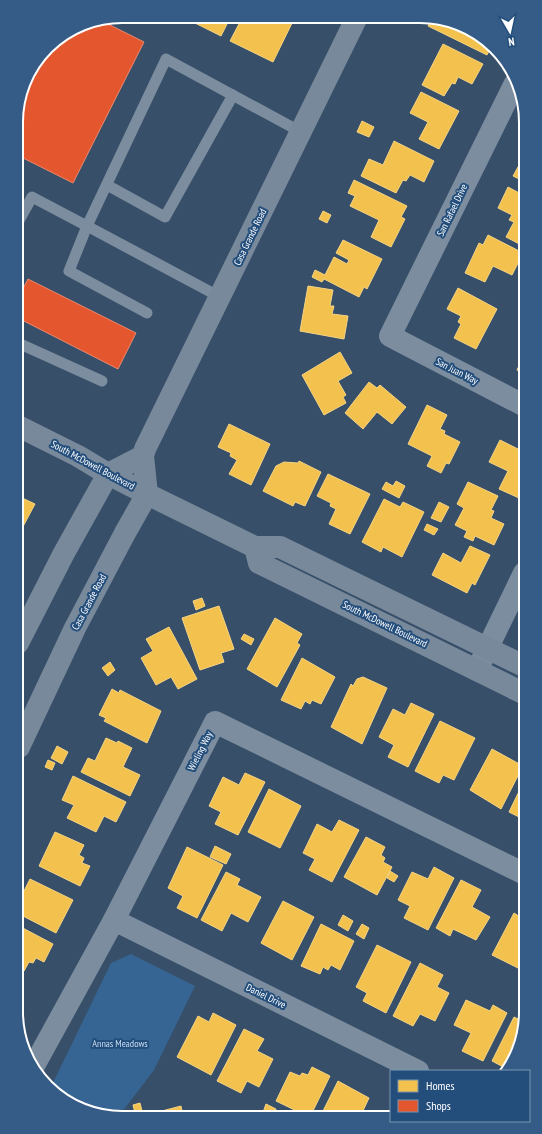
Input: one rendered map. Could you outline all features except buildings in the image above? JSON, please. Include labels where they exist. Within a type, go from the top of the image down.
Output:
[{"type":"main road","name":"Casa Grande Road","points":[[143,456],[355,23]]},
{"type":"main road","name":"South McDowell Boulevard","points":[[23,428],[78,456],[108,474],[255,547],[280,546],[519,663]]},
{"type":"main road","points":[[23,633],[64,553],[108,474],[143,456],[148,494]]},
{"type":"main road","name":"Casa Grande Road","points":[[23,738],[75,628],[125,533],[148,494]]},
{"type":"main road","name":"South McDowell Boulevard","points":[[255,547],[259,563],[519,691]]},
{"type":"street","name":"San Rafael Drive","points":[[390,336],[513,88]]},
{"type":"street","name":"San Juan Way","points":[[390,336],[519,402]]},
{"type":"street","points":[[477,670],[519,583]]},
{"type":"street","name":"Wieling Way","points":[[36,1062],[114,920],[215,722],[519,871]]},
{"type":"street","name":"Daniel Drive","points":[[114,920],[416,1070]]},
{"type":"lane","points":[[147,313],[69,271],[87,226],[166,59],[301,132]]},
{"type":"lane","points":[[107,185],[165,217],[233,95]]},
{"type":"lane","points":[[23,213],[32,197],[220,297]]},
{"type":"lane","points":[[23,345],[102,381]]},
{"type":"green space","name":"Annas Meadows","points":[[131,954],[195,986],[154,1070],[123,1111],[97,1108],[84,1103],[62,1091],[53,1083],[111,963]]}]
